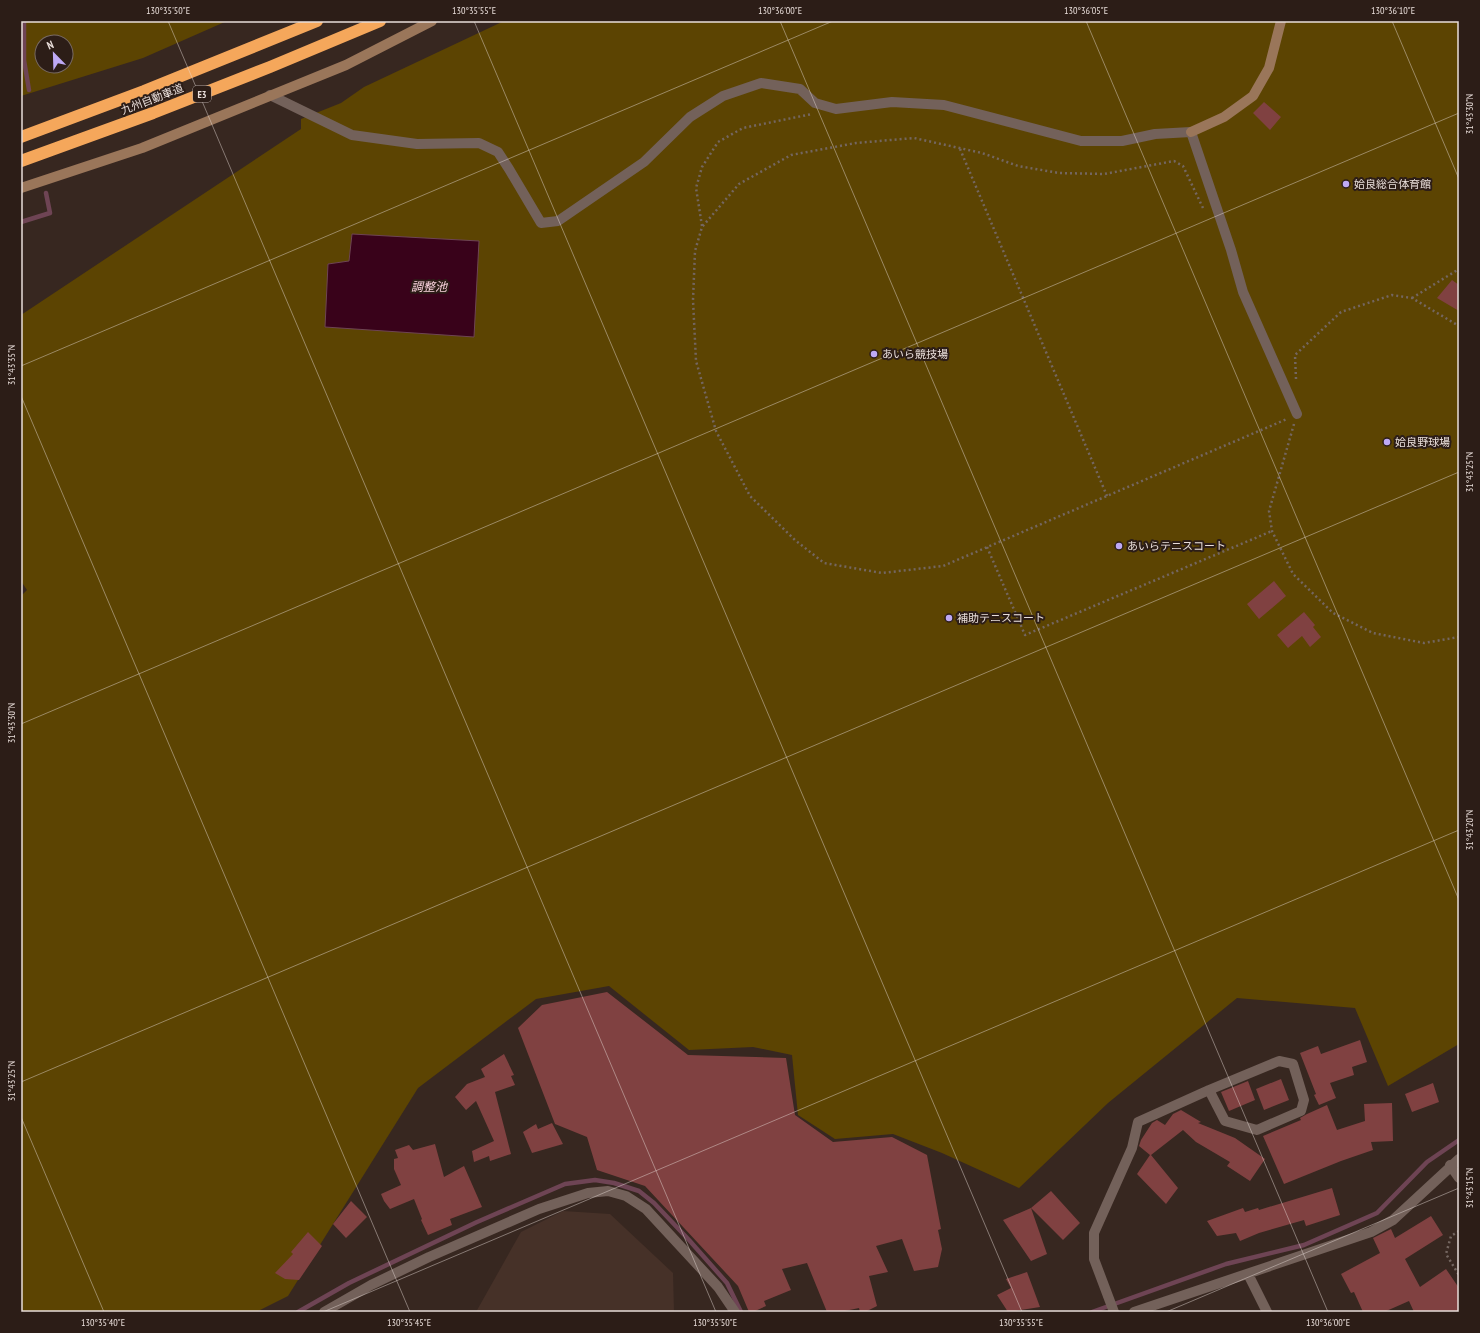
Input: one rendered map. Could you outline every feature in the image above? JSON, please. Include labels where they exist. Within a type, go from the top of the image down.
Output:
[{"type":"highway","name":"九州自動車道","points":[[21,137],[151,88],[317,21]]},
{"type":"highway","name":"九州自動車道","points":[[21,161],[183,101],[270,67],[380,21]]},
{"type":"street","points":[[21,188],[142,148],[346,65],[432,21]]},
{"type":"street","points":[[270,95],[352,135],[416,144],[478,143],[498,152],[541,223],[558,221],[644,162],[690,117],[710,104],[723,96],[762,83],[800,89],[815,103],[836,109],[892,102],[944,105],[1081,141],[1122,141],[1155,134],[1191,132],[1224,117],[1254,96],[1269,68],[1281,21]]},
{"type":"street","points":[[1191,132],[1231,250],[1243,292],[1297,414]]},
{"type":"street","points":[[1114,1312],[1094,1258],[1094,1233],[1132,1148],[1138,1122],[1209,1090],[1279,1061],[1293,1064],[1304,1100],[1301,1111],[1257,1130],[1225,1121],[1209,1090]]},
{"type":"street","points":[[1134,1312],[1372,1232],[1393,1220],[1416,1200],[1450,1165],[1459,1159]]},
{"type":"street","points":[[1450,1165],[1459,1178]]},
{"type":"street","points":[[324,1312],[371,1285],[429,1257],[539,1210],[588,1193],[608,1191],[626,1196],[646,1209],[718,1287],[735,1312]]},
{"type":"street","points":[[1248,1274],[1267,1312]]},
{"type":"path","points":[[702,227],[696,188],[702,167],[718,142],[743,128],[812,114]]},
{"type":"path","points":[[1205,214],[1183,166],[1174,161],[1104,174],[1059,173],[1018,166],[982,153],[914,138],[856,142],[791,154],[739,184],[702,227],[695,251],[693,300],[696,361],[716,431],[750,496],[795,540],[824,563],[882,573],[943,566],[1297,414]]},
{"type":"path","points":[[959,149],[1106,496]]},
{"type":"path","points":[[1412,298],[1459,269]]},
{"type":"path","points":[[1296,384],[1295,354],[1341,312],[1392,295],[1412,298],[1459,326]]},
{"type":"path","points":[[1297,414],[1269,512],[1272,531],[1293,574],[1333,613],[1373,633],[1424,643],[1459,636]]},
{"type":"path","points":[[986,547],[1025,635],[1272,531]]},
{"type":"path","points":[[1459,1231],[1451,1236],[1446,1254],[1459,1274]]},
{"type":"shaded area","points":[[21,21],[227,21],[143,58],[21,96]]},
{"type":"shaded area","points":[[504,21],[1459,21],[1459,1044],[1388,1086],[1355,1008],[1237,998],[1108,1103],[1019,1188],[942,1153],[893,1134],[835,1139],[798,1115],[792,1055],[753,1047],[689,1050],[609,986],[536,999],[418,1088],[288,1296],[256,1312],[21,1312],[21,596],[27,590],[21,581],[21,315],[301,129],[301,119],[341,103],[364,87]]},
{"type":"shaded area","points":[[563,1211],[610,1214],[673,1273],[674,1312],[476,1312],[521,1232]]},
{"type":"water","name":"調整池","points":[[352,234],[479,241],[474,337],[325,327],[328,264],[349,261]]},
{"type":"building","points":[[1264,102],[1281,117],[1270,130],[1253,113]]},
{"type":"building","points":[[1452,280],[1459,285],[1459,311],[1437,298]]},
{"type":"building","points":[[1274,581],[1286,596],[1259,619],[1247,604]]},
{"type":"building","points":[[1304,612],[1315,625],[1313,627],[1321,637],[1310,647],[1302,636],[1288,648],[1277,635]]},
{"type":"building","points":[[607,992],[688,1055],[786,1058],[795,1115],[833,1142],[892,1137],[927,1155],[941,1229],[938,1230],[942,1249],[938,1267],[914,1271],[902,1239],[876,1246],[888,1272],[869,1276],[877,1306],[865,1312],[860,1312],[859,1308],[840,1312],[827,1312],[807,1263],[782,1269],[791,1290],[764,1301],[766,1306],[753,1312],[749,1312],[738,1286],[645,1186],[597,1170],[587,1137],[555,1124],[518,1028],[542,1005]]},
{"type":"building","points":[[1360,1040],[1367,1062],[1352,1067],[1354,1075],[1330,1083],[1336,1098],[1319,1105],[1314,1095],[1316,1094],[1300,1053],[1318,1046],[1321,1054]]},
{"type":"building","points":[[504,1054],[514,1075],[511,1076],[515,1085],[495,1092],[511,1154],[490,1161],[489,1156],[474,1162],[472,1151],[494,1141],[476,1101],[466,1110],[455,1097],[467,1084],[485,1077],[481,1069]]},
{"type":"building","points":[[1281,1079],[1289,1100],[1264,1110],[1256,1089]]},
{"type":"building","points":[[1248,1081],[1255,1100],[1229,1111],[1221,1092]]},
{"type":"building","points":[[1433,1083],[1439,1102],[1412,1112],[1405,1094]]},
{"type":"building","points":[[1392,1103],[1393,1141],[1371,1142],[1373,1150],[1284,1184],[1263,1136],[1301,1120],[1300,1118],[1327,1105],[1337,1130],[1365,1121],[1364,1104]]},
{"type":"building","points":[[1181,1110],[1201,1122],[1198,1123],[1235,1138],[1265,1159],[1250,1181],[1227,1166],[1230,1162],[1196,1142],[1183,1130],[1151,1155],[1178,1188],[1166,1204],[1137,1174],[1150,1155],[1139,1146],[1141,1140],[1152,1123],[1157,1120],[1165,1125],[1173,1114]]},
{"type":"building","points":[[552,1123],[563,1144],[532,1153],[523,1132],[536,1124],[538,1129]]},
{"type":"building","points":[[435,1144],[444,1177],[464,1166],[482,1207],[450,1219],[452,1225],[428,1235],[414,1199],[390,1209],[381,1194],[401,1185],[394,1169],[394,1159],[398,1158],[395,1150],[409,1145],[413,1150]]},
{"type":"building","points":[[1332,1188],[1340,1215],[1306,1226],[1304,1220],[1259,1233],[1240,1241],[1236,1233],[1217,1236],[1207,1221],[1243,1208],[1245,1212],[1258,1208],[1259,1210]]},
{"type":"building","points":[[1051,1191],[1080,1223],[1063,1240],[1031,1208]]},
{"type":"building","points":[[351,1201],[367,1217],[346,1238],[333,1224]]},
{"type":"building","points":[[1031,1208],[1047,1254],[1031,1261],[1003,1220]]},
{"type":"building","points":[[1431,1216],[1443,1235],[1405,1259],[1420,1287],[1446,1269],[1459,1288],[1459,1312],[1414,1312],[1409,1301],[1384,1312],[1363,1312],[1354,1292],[1351,1293],[1341,1274],[1380,1253],[1373,1238],[1391,1229],[1395,1238]]},
{"type":"building","points":[[308,1232],[322,1246],[299,1280],[285,1279],[275,1273],[293,1254],[291,1252]]},
{"type":"building","points":[[1027,1272],[1040,1307],[1008,1312],[997,1295],[1011,1288],[1006,1279]]},
{"type":"waterway","points":[[24,21],[24,60],[29,90]]},
{"type":"waterway","points":[[21,222],[50,213],[46,193]]},
{"type":"waterway","points":[[1092,1312],[1226,1264],[1304,1245],[1377,1213],[1427,1162],[1459,1140]]},
{"type":"waterway","points":[[298,1312],[349,1283],[477,1222],[565,1184],[595,1180],[614,1183],[639,1191],[654,1203],[727,1283],[741,1312]]},
{"type":"place","name":"姶良総合体育館","points":[[1346,184]]},
{"type":"place","name":"あいら競技場","points":[[874,354]]},
{"type":"place","name":"姶良野球場","points":[[1387,442]]},
{"type":"place","name":"あいらテニスコート","points":[[1119,546]]},
{"type":"place","name":"補助テニスコート","points":[[949,618]]}]
